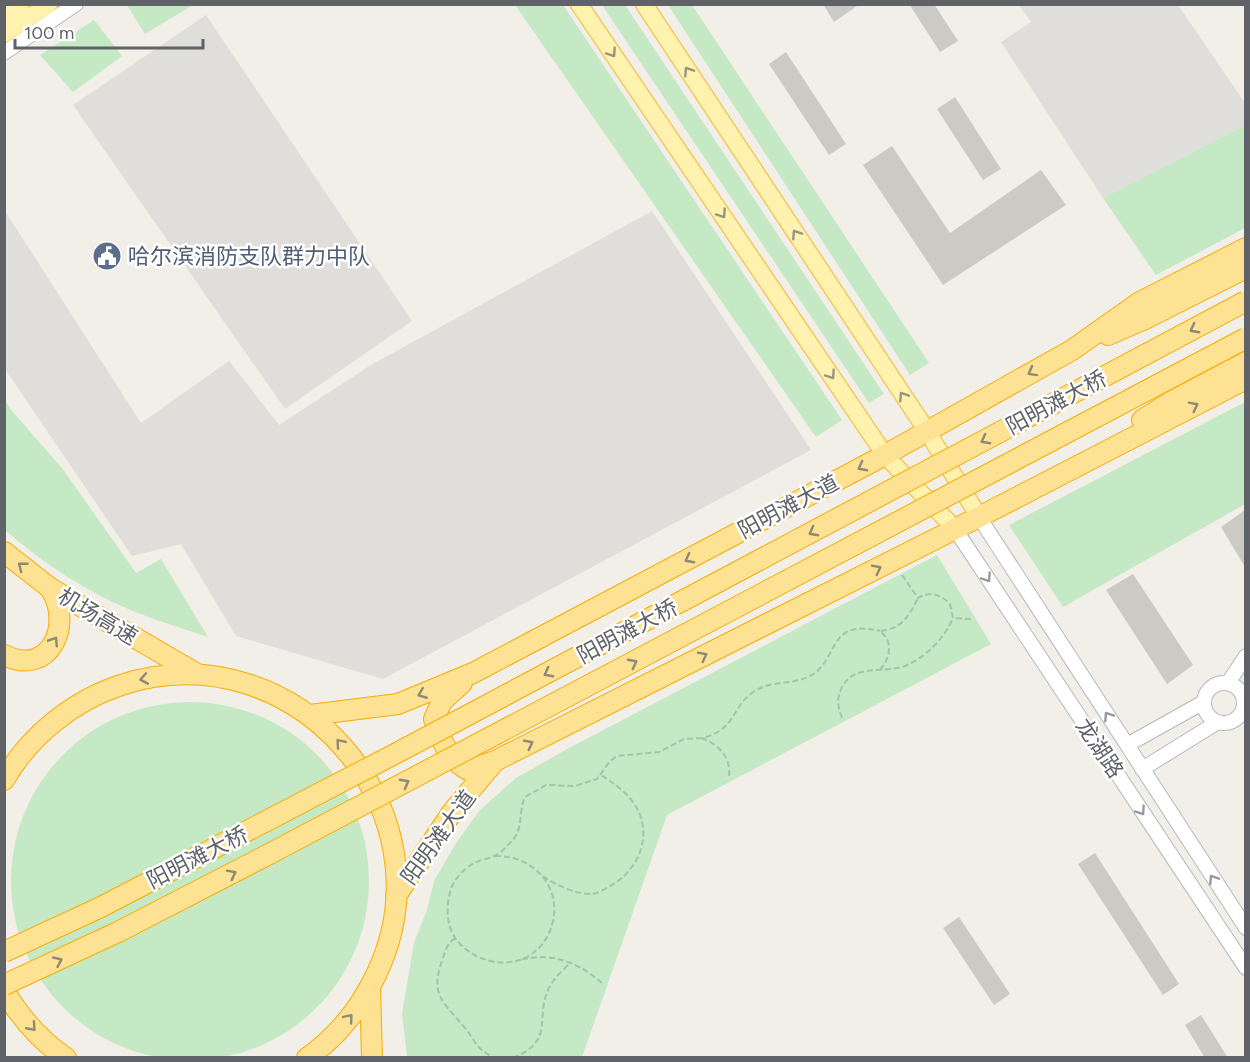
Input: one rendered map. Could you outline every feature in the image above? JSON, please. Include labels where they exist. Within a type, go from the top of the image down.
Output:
[{"type":"highway","name":"阳明滩大道","points":[[310,715],[398,704],[473,673],[927,431],[1072,351],[1140,303],[1245,248]]},
{"type":"highway","points":[[1072,351],[1145,319],[1245,268]]},
{"type":"highway","name":"阳明滩大桥","points":[[4,952],[101,907],[393,755],[1245,301]]},
{"type":"highway","name":"阳明滩大桥","points":[[4,987],[263,858],[1245,338]]},
{"type":"highway","points":[[1052,479],[1173,401],[1245,362]]},
{"type":"highway","name":"阳明滩大道","points":[[396,897],[453,811],[495,761],[979,517],[1245,379]]},
{"type":"highway","name":"机场高速","points":[[4,552],[50,588],[196,674]]},
{"type":"highway","points":[[4,656],[17,660],[32,660],[45,654],[53,645],[60,632],[61,619],[60,608],[50,588]]},
{"type":"highway","points":[[473,673],[442,701],[434,719],[440,740],[457,764],[468,770],[495,761]]},
{"type":"highway","points":[[4,780],[30,744],[52,723],[78,705],[105,690],[165,675],[196,674],[227,678],[256,686],[310,715],[336,738],[351,756],[376,795],[388,827],[395,862],[396,897],[388,943],[370,987],[355,1011],[337,1032],[307,1058]]},
{"type":"highway","points":[[4,987],[12,1003],[34,1030],[66,1058]]},
{"type":"highway","points":[[370,987],[372,1058]]},
{"type":"main road","points":[[4,15],[21,4]]},
{"type":"main road","points":[[4,34],[49,4]]},
{"type":"main road","points":[[579,4],[885,454],[955,529]]},
{"type":"main road","points":[[644,4],[927,431],[979,517]]},
{"type":"street","points":[[4,53],[76,4]]},
{"type":"street","name":"龙湖路","points":[[979,517],[1245,928]]},
{"type":"street","name":"龙湖路","points":[[955,529],[1245,968]]},
{"type":"street","points":[[1228,683],[1245,656]]},
{"type":"street","points":[[1228,683],[1242,694],[1244,706],[1239,716],[1223,723],[1208,716],[1204,702],[1210,688],[1228,683]]},
{"type":"street","points":[[1127,745],[1204,702]]},
{"type":"street","points":[[1142,769],[1218,722]]},
{"type":"path","points":[[892,561],[918,598]]},
{"type":"path","points":[[495,856],[512,841],[519,830],[525,797],[546,785],[586,784],[602,775],[610,761],[617,756],[659,752],[684,738],[711,736],[735,717],[749,695],[761,687],[804,679],[817,672],[825,662],[834,643],[843,635],[858,629],[880,631],[901,624],[909,616],[918,598],[931,594],[945,598],[950,604],[953,618],[940,639],[920,658],[896,668],[859,672],[850,677],[845,682],[838,698],[842,718]]},
{"type":"path","points":[[953,618],[972,619]]},
{"type":"path","points":[[880,631],[887,639],[889,650],[888,659],[880,670]]},
{"type":"path","points":[[702,738],[717,746],[725,755],[729,765],[729,776]]},
{"type":"path","points":[[602,775],[625,791],[634,803],[642,828],[638,860],[623,878],[595,893],[572,890],[543,876],[531,865],[520,860],[495,856],[474,863],[460,874],[452,885],[447,914],[455,939],[470,954],[486,961],[504,963],[542,957],[571,962],[602,983]]},
{"type":"path","points":[[520,959],[544,941],[550,929],[553,902],[543,876]]},
{"type":"path","points":[[455,939],[447,946],[438,972],[439,992],[447,1010],[468,1031],[473,1043],[481,1051],[494,1058]]},
{"type":"path","points":[[513,1058],[527,1051],[536,1042],[541,1033],[543,1009],[549,988],[571,962]]},
{"type":"shaded area","points":[[1019,5],[1178,5],[1245,103],[1245,125],[1103,198],[1001,42],[1031,22]]},
{"type":"shaded area","points":[[206,15],[412,321],[285,409],[73,105]]},
{"type":"shaded area","points":[[5,211],[141,423],[229,361],[279,425],[371,365],[652,211],[811,450],[383,679],[236,636],[181,544],[132,556],[5,369]]},
{"type":"green space","points":[[127,5],[193,5],[145,34]]},
{"type":"green space","points":[[515,5],[563,5],[842,420],[816,437]]},
{"type":"green space","points":[[602,5],[625,5],[884,394],[869,403]]},
{"type":"green space","points":[[668,5],[692,5],[929,363],[910,375]]},
{"type":"green space","points":[[94,20],[122,56],[73,92],[40,55]]},
{"type":"green space","points":[[1245,125],[1245,228],[1156,275],[1103,198]]},
{"type":"green space","points":[[4,399],[62,468],[136,573],[161,559],[208,637],[138,613],[102,597],[35,555],[5,530]]},
{"type":"green space","points":[[1245,402],[1245,504],[1063,607],[1009,525]]},
{"type":"green space","points":[[937,555],[991,644],[667,815],[582,1057],[407,1057],[402,1013],[414,943],[427,910],[434,881],[456,843],[480,810],[516,778],[571,747]]},
{"type":"green space","points":[[172,702],[208,702],[242,709],[275,723],[304,742],[329,767],[348,796],[362,829],[369,863],[366,916],[356,950],[329,995],[304,1020],[275,1039],[242,1053],[208,1060],[172,1060],[138,1053],[105,1039],[76,1020],[51,995],[32,966],[18,933],[11,899],[11,863],[18,829],[32,796],[51,767],[76,742],[105,723],[138,709]]},
{"type":"building","points":[[823,4],[860,4],[834,22]]},
{"type":"building","points":[[909,4],[934,4],[958,41],[940,52]]},
{"type":"building","points":[[786,52],[846,144],[829,155],[769,64]]},
{"type":"building","points":[[955,97],[1001,169],[983,180],[937,109]]},
{"type":"building","points":[[892,146],[950,233],[1041,170],[1066,205],[943,285],[863,165]]},
{"type":"building","points":[[1245,510],[1245,567],[1221,527]]},
{"type":"building","points":[[1133,574],[1193,665],[1167,684],[1106,590]]},
{"type":"building","points":[[1095,853],[1179,984],[1163,995],[1078,864]]},
{"type":"building","points":[[959,917],[1010,994],[994,1005],[943,928]]},
{"type":"building","points":[[1201,1015],[1228,1058],[1205,1058],[1185,1025]]},
{"type":"place","name":"哈尔滨消防支队群力中队","points":[[107,256]]}]
